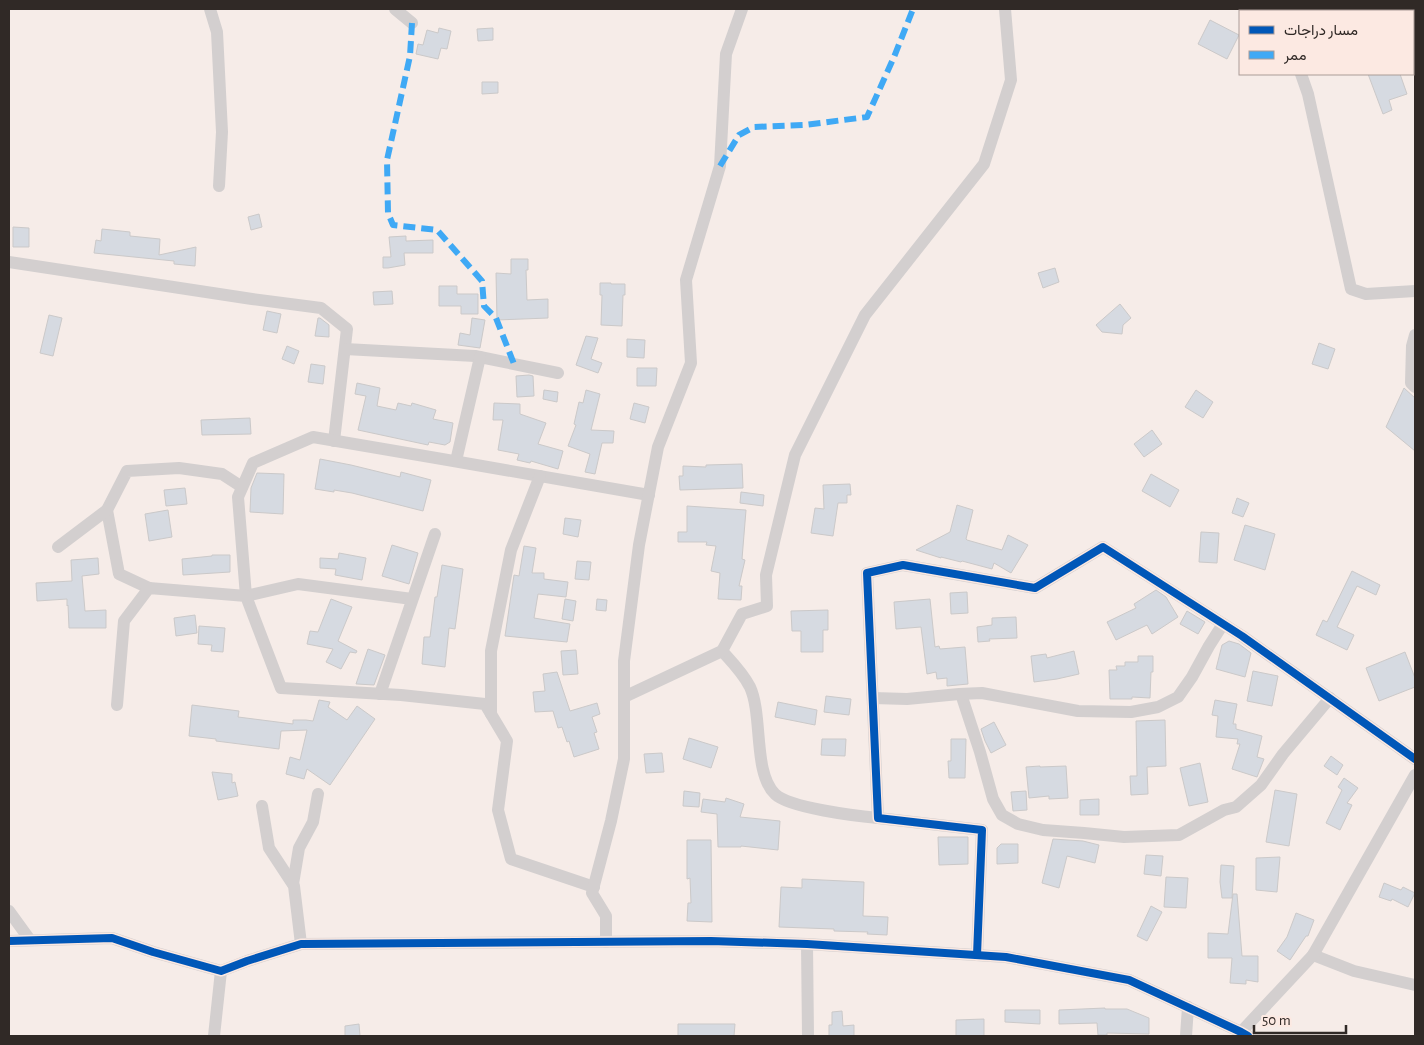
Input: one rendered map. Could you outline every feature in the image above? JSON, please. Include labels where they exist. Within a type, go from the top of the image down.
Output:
[{"type":"street","points":[[210,9],[217,32],[222,132],[219,186]]},
{"type":"street","points":[[395,9],[412,23]]},
{"type":"street","points":[[606,942],[606,916],[592,892],[611,821],[624,759],[624,661],[639,545],[658,447],[690,363],[686,280],[720,166],[726,54],[742,9]]},
{"type":"street","points":[[624,696],[722,651],[742,614],[767,606],[766,575],[795,456],[865,315],[984,164],[1011,80],[1005,9]]},
{"type":"street","points":[[1301,75],[1308,94],[1351,289],[1366,294],[1415,291]]},
{"type":"street","points":[[9,262],[321,308],[347,329],[334,441]]},
{"type":"street","points":[[1415,335],[1412,346],[1411,382],[1415,387]]},
{"type":"street","points":[[344,349],[480,357],[558,373]]},
{"type":"street","points":[[456,461],[480,357]]},
{"type":"street","points":[[594,887],[512,859],[498,810],[507,741],[485,704],[380,694],[281,688],[246,596],[238,497],[253,463],[313,438],[648,495]]},
{"type":"street","points":[[58,547],[107,510],[127,471],[187,469],[222,474],[242,487]]},
{"type":"street","points":[[491,714],[491,651],[511,550],[540,476]]},
{"type":"street","points":[[107,510],[119,574],[150,588],[246,596],[298,584],[412,599]]},
{"type":"street","points":[[380,694],[435,534]]},
{"type":"street","points":[[878,818],[866,573],[903,564],[1036,588],[1104,547],[1223,624],[1415,759]]},
{"type":"street","points":[[117,705],[124,620],[150,588]]},
{"type":"street","points":[[872,698],[907,700],[982,693],[1078,710],[1131,712],[1158,707],[1178,697],[1192,678],[1223,624]]},
{"type":"street","points":[[722,651],[740,672],[750,688],[754,702],[765,778],[775,794],[790,802],[829,811],[982,830],[977,955]]},
{"type":"street","points":[[961,694],[993,799],[1002,815],[1018,824],[1043,830],[1124,837],[1179,835],[1224,810],[1236,807],[1260,784],[1330,698]]},
{"type":"street","points":[[9,941],[112,938],[153,952],[221,970],[301,944],[711,941],[807,944],[1006,956],[1130,980],[1244,1034],[1314,955],[1415,775]]},
{"type":"street","points":[[292,884],[299,848],[313,822],[318,794]]},
{"type":"street","points":[[262,806],[269,848],[294,886],[301,944]]},
{"type":"street","points":[[9,912],[30,940]]},
{"type":"street","points":[[807,944],[808,1036]]},
{"type":"street","points":[[1314,955],[1354,971],[1415,985]]},
{"type":"street","points":[[214,1036],[221,970]]},
{"type":"street","points":[[1186,1036],[1188,1007]]},
{"type":"building","points":[[1210,20],[1239,35],[1227,59],[1198,44]]},
{"type":"building","points":[[439,28],[451,31],[447,49],[441,48],[438,59],[416,54],[418,44],[423,45],[427,30],[438,33]]},
{"type":"building","points":[[493,28],[493,40],[478,41],[477,29]]},
{"type":"building","points":[[1368,75],[1400,75],[1407,94],[1389,100],[1392,110],[1383,114]]},
{"type":"building","points":[[482,82],[498,82],[498,93],[482,94]]},
{"type":"building","points":[[259,214],[262,227],[251,230],[248,217]]},
{"type":"building","points":[[13,227],[29,228],[29,247],[13,247]]},
{"type":"building","points":[[102,229],[130,232],[130,236],[160,239],[159,255],[196,247],[195,266],[174,264],[174,261],[94,253],[96,240],[101,241]]},
{"type":"building","points":[[406,236],[406,241],[433,240],[433,253],[404,253],[405,265],[383,268],[383,257],[391,257],[389,237]]},
{"type":"building","points":[[511,259],[528,259],[528,270],[526,270],[527,300],[548,299],[548,318],[497,320],[496,273],[511,274]]},
{"type":"building","points":[[1055,268],[1059,282],[1043,288],[1038,273]]},
{"type":"building","points":[[600,283],[625,284],[622,326],[601,325],[602,295],[600,295]]},
{"type":"building","points":[[439,286],[457,286],[457,294],[478,294],[478,314],[461,314],[461,306],[439,306]]},
{"type":"building","points":[[392,291],[393,304],[374,305],[373,292]]},
{"type":"building","points":[[1120,304],[1131,318],[1123,325],[1122,334],[1102,332],[1096,325]]},
{"type":"building","points":[[267,311],[281,314],[277,333],[263,330]]},
{"type":"building","points":[[49,315],[62,318],[53,356],[40,353]]},
{"type":"building","points":[[318,318],[329,325],[329,337],[315,336]]},
{"type":"building","points":[[472,318],[485,320],[480,348],[458,345],[460,333],[470,335]]},
{"type":"building","points":[[586,336],[598,338],[591,359],[602,363],[598,373],[576,365]]},
{"type":"building","points":[[627,339],[645,340],[644,358],[627,357]]},
{"type":"building","points":[[1319,343],[1335,349],[1328,369],[1312,364]]},
{"type":"building","points":[[287,346],[299,351],[294,364],[282,359]]},
{"type":"building","points":[[311,364],[325,366],[323,384],[308,382]]},
{"type":"building","points":[[637,368],[657,368],[656,386],[637,386]]},
{"type":"building","points":[[516,376],[533,376],[534,396],[517,397]]},
{"type":"building","points":[[357,383],[380,388],[377,406],[396,410],[398,403],[411,406],[412,403],[436,410],[433,419],[453,423],[450,442],[445,445],[429,442],[428,445],[358,430],[366,396],[355,394]]},
{"type":"building","points":[[1404,388],[1415,398],[1415,451],[1386,427]]},
{"type":"building","points":[[544,390],[558,392],[557,402],[543,399]]},
{"type":"building","points":[[586,390],[600,394],[591,430],[614,431],[613,443],[602,443],[595,474],[585,472],[590,454],[568,446],[576,425],[574,424],[579,402],[583,403]]},
{"type":"building","points":[[1196,390],[1213,402],[1203,418],[1185,407]]},
{"type":"building","points":[[494,403],[520,404],[520,414],[546,423],[538,444],[563,451],[558,469],[531,461],[530,463],[517,460],[519,454],[498,450],[503,420],[493,420]]},
{"type":"building","points":[[634,403],[649,407],[645,423],[630,419]]},
{"type":"building","points":[[250,418],[251,434],[202,435],[201,420]]},
{"type":"building","points":[[1152,430],[1162,444],[1144,457],[1134,444]]},
{"type":"building","points":[[320,459],[400,477],[401,472],[431,480],[423,511],[352,493],[315,489]]},
{"type":"building","points":[[742,464],[743,488],[680,490],[679,476],[683,476],[683,466],[706,467],[706,465]]},
{"type":"building","points":[[257,473],[284,474],[283,514],[250,512],[251,488]]},
{"type":"building","points":[[1151,474],[1179,490],[1170,507],[1142,491]]},
{"type":"building","points":[[850,484],[851,495],[847,495],[847,503],[838,503],[833,536],[811,533],[815,508],[824,509],[823,485]]},
{"type":"building","points":[[185,488],[187,504],[166,506],[164,490]]},
{"type":"building","points":[[741,492],[764,495],[763,506],[740,503]]},
{"type":"building","points":[[1237,498],[1249,503],[1243,517],[1232,513]]},
{"type":"building","points":[[957,505],[973,510],[967,540],[1002,550],[1008,535],[1028,545],[1011,573],[994,563],[992,569],[941,558],[916,550],[950,532]]},
{"type":"building","points":[[687,506],[746,510],[742,559],[745,560],[739,586],[742,586],[741,600],[718,599],[720,573],[711,571],[716,546],[706,545],[707,542],[678,542],[678,532],[687,532]]},
{"type":"building","points":[[168,510],[172,537],[149,541],[145,514]]},
{"type":"building","points":[[565,518],[581,520],[578,537],[563,534]]},
{"type":"building","points":[[1245,525],[1275,534],[1265,570],[1234,560]]},
{"type":"building","points":[[1201,532],[1219,533],[1217,563],[1199,562]]},
{"type":"building","points":[[392,545],[418,553],[409,584],[382,576]]},
{"type":"building","points":[[524,546],[536,548],[532,573],[544,573],[544,579],[568,582],[566,597],[538,594],[534,618],[570,624],[567,642],[505,636],[514,575],[519,576]]},
{"type":"building","points":[[339,553],[366,558],[362,580],[335,575],[336,569],[320,568],[320,558],[338,559]]},
{"type":"building","points":[[230,555],[230,572],[183,575],[182,559]]},
{"type":"building","points":[[98,558],[99,574],[82,576],[85,611],[106,610],[106,628],[69,628],[67,599],[37,601],[36,583],[72,581],[71,560]]},
{"type":"building","points":[[577,561],[591,562],[589,580],[575,579]]},
{"type":"building","points":[[442,565],[463,569],[455,629],[449,628],[445,667],[422,664],[424,637],[430,637],[435,597],[437,597]]},
{"type":"building","points":[[1352,571],[1380,585],[1376,595],[1357,586],[1337,627],[1354,635],[1347,650],[1316,635],[1323,620],[1327,622]]},
{"type":"building","points":[[1156,590],[1166,597],[1178,617],[1152,634],[1147,625],[1116,640],[1107,622],[1136,608],[1134,604]]},
{"type":"building","points":[[967,592],[968,613],[951,614],[950,593]]},
{"type":"building","points":[[331,599],[352,607],[338,641],[357,651],[356,653],[350,652],[341,669],[326,662],[333,649],[307,644],[310,631],[318,632]]},
{"type":"building","points":[[565,599],[576,601],[573,621],[562,619]]},
{"type":"building","points":[[597,599],[607,600],[606,611],[596,610]]},
{"type":"building","points":[[930,599],[935,647],[939,646],[940,649],[965,647],[968,684],[947,686],[947,678],[937,679],[936,672],[927,674],[921,627],[896,629],[894,602]]},
{"type":"building","points":[[828,610],[828,630],[823,630],[823,652],[801,652],[801,631],[792,631],[791,611]]},
{"type":"building","points":[[1187,611],[1205,622],[1198,634],[1180,624]]},
{"type":"building","points":[[195,615],[197,633],[176,636],[174,618]]},
{"type":"building","points":[[1016,617],[1017,638],[989,639],[990,641],[978,642],[977,627],[992,625],[992,618]]},
{"type":"building","points":[[199,626],[225,628],[223,652],[211,651],[212,645],[198,644]]},
{"type":"building","points":[[1229,641],[1239,644],[1251,653],[1245,677],[1216,669],[1222,645]]},
{"type":"building","points":[[368,649],[385,655],[374,685],[356,684]]},
{"type":"building","points":[[576,650],[578,674],[563,675],[561,651]]},
{"type":"building","points":[[1074,651],[1079,674],[1034,682],[1031,656],[1046,654],[1047,658]]},
{"type":"building","points":[[1405,652],[1415,678],[1415,687],[1379,701],[1366,668]]},
{"type":"building","points":[[1138,656],[1153,656],[1150,698],[1110,699],[1109,670],[1117,670],[1116,666],[1125,666],[1125,662],[1138,662]]},
{"type":"building","points":[[1253,671],[1278,676],[1272,706],[1247,701]]},
{"type":"building","points":[[557,672],[570,711],[597,703],[600,714],[592,717],[597,732],[594,733],[599,749],[574,757],[562,727],[558,728],[553,711],[535,712],[533,692],[545,691],[543,674]]},
{"type":"building","points":[[826,696],[851,699],[849,715],[824,712]]},
{"type":"building","points":[[319,700],[330,702],[328,707],[347,720],[357,706],[375,719],[330,785],[307,769],[304,779],[286,774],[290,757],[300,760],[307,730],[281,731],[279,749],[189,736],[192,705],[239,711],[238,717],[293,724],[293,720],[313,721]]},
{"type":"building","points":[[1215,700],[1237,704],[1233,724],[1236,724],[1236,729],[1262,736],[1257,757],[1264,759],[1257,777],[1232,769],[1240,744],[1237,744],[1238,739],[1216,737],[1218,716],[1212,715]]},
{"type":"building","points":[[778,702],[817,710],[815,725],[775,717]]},
{"type":"building","points":[[1165,720],[1166,766],[1147,767],[1148,794],[1131,795],[1130,776],[1137,776],[1136,721]]},
{"type":"building","points":[[994,722],[1006,745],[991,753],[981,729]]},
{"type":"building","points":[[689,738],[718,747],[711,768],[683,759]]},
{"type":"building","points":[[822,739],[846,739],[845,756],[821,755]]},
{"type":"building","points":[[951,739],[966,739],[965,778],[949,778],[948,761],[951,761]]},
{"type":"building","points":[[662,753],[664,772],[646,773],[644,754]]},
{"type":"building","points":[[1331,756],[1343,765],[1337,775],[1324,766]]},
{"type":"building","points":[[1200,763],[1208,802],[1189,806],[1180,768]]},
{"type":"building","points":[[1066,766],[1068,798],[1049,799],[1049,796],[1029,798],[1026,767]]},
{"type":"building","points":[[212,772],[232,774],[232,783],[235,782],[238,796],[218,800]]},
{"type":"building","points":[[1344,778],[1358,788],[1347,803],[1352,805],[1340,830],[1326,823],[1342,790],[1338,787]]},
{"type":"building","points":[[1275,790],[1297,794],[1289,846],[1266,842]]},
{"type":"building","points":[[684,791],[700,793],[699,807],[683,806]]},
{"type":"building","points":[[1026,791],[1027,810],[1013,811],[1011,792]]},
{"type":"building","points":[[726,798],[744,804],[740,817],[780,821],[778,850],[741,846],[718,847],[717,814],[701,812],[703,799],[725,802]]},
{"type":"building","points":[[1099,799],[1099,815],[1080,815],[1080,800]]},
{"type":"building","points":[[938,837],[968,837],[968,864],[939,865]]},
{"type":"building","points":[[1053,839],[1083,841],[1099,845],[1095,863],[1067,856],[1059,888],[1042,883]]},
{"type":"building","points":[[687,840],[711,840],[712,922],[687,921],[688,903],[691,903],[690,878],[687,879]]},
{"type":"building","points":[[1001,844],[1018,844],[1018,863],[997,864],[997,848]]},
{"type":"building","points":[[1146,855],[1163,856],[1161,876],[1144,874]]},
{"type":"building","points":[[1280,857],[1277,892],[1256,890],[1256,858]]},
{"type":"building","points":[[1221,865],[1234,866],[1232,898],[1222,898],[1220,882]]},
{"type":"building","points":[[1166,877],[1188,878],[1186,908],[1164,907]]},
{"type":"building","points":[[802,879],[864,882],[863,916],[888,917],[887,935],[867,934],[868,932],[834,931],[834,929],[779,927],[781,887],[802,888]]},
{"type":"building","points":[[1384,883],[1401,890],[1403,887],[1415,893],[1408,907],[1392,899],[1391,901],[1379,897]]},
{"type":"building","points":[[1233,894],[1237,894],[1242,956],[1258,956],[1258,982],[1246,980],[1246,984],[1230,983],[1232,958],[1208,958],[1208,933],[1228,934]]},
{"type":"building","points":[[1151,906],[1162,912],[1147,941],[1137,936]]},
{"type":"building","points":[[1296,913],[1314,920],[1308,936],[1306,936],[1290,960],[1277,951],[1287,937]]},
{"type":"building","points":[[1127,1009],[1149,1018],[1149,1034],[1107,1033],[1107,1035],[1098,1035],[1097,1023],[1059,1024],[1059,1010]]},
{"type":"building","points":[[1005,1010],[1040,1010],[1040,1024],[1005,1022]]},
{"type":"building","points":[[842,1011],[843,1026],[854,1025],[854,1036],[829,1036],[829,1025],[832,1025],[832,1012]]},
{"type":"building","points":[[984,1019],[984,1036],[956,1036],[956,1020]]},
{"type":"building","points":[[359,1024],[360,1036],[345,1036],[345,1026]]},
{"type":"building","points":[[678,1024],[735,1024],[734,1036],[678,1036]]},
{"type":"marked path","points":[[720,166],[739,135],[754,127],[804,125],[867,117],[913,9]]},
{"type":"marked path","points":[[412,23],[410,56],[387,160],[388,213],[393,225],[437,230],[482,281],[484,306],[496,318],[514,364]]},
{"type":"cycle path","points":[[977,955],[982,830],[878,818],[867,573],[903,565],[1035,588],[1103,547],[1242,636],[1415,759]]},
{"type":"cycle path","points":[[9,941],[112,938],[153,952],[221,971],[301,944],[711,941],[807,944],[1006,957],[1129,980],[1248,1036]]}]
